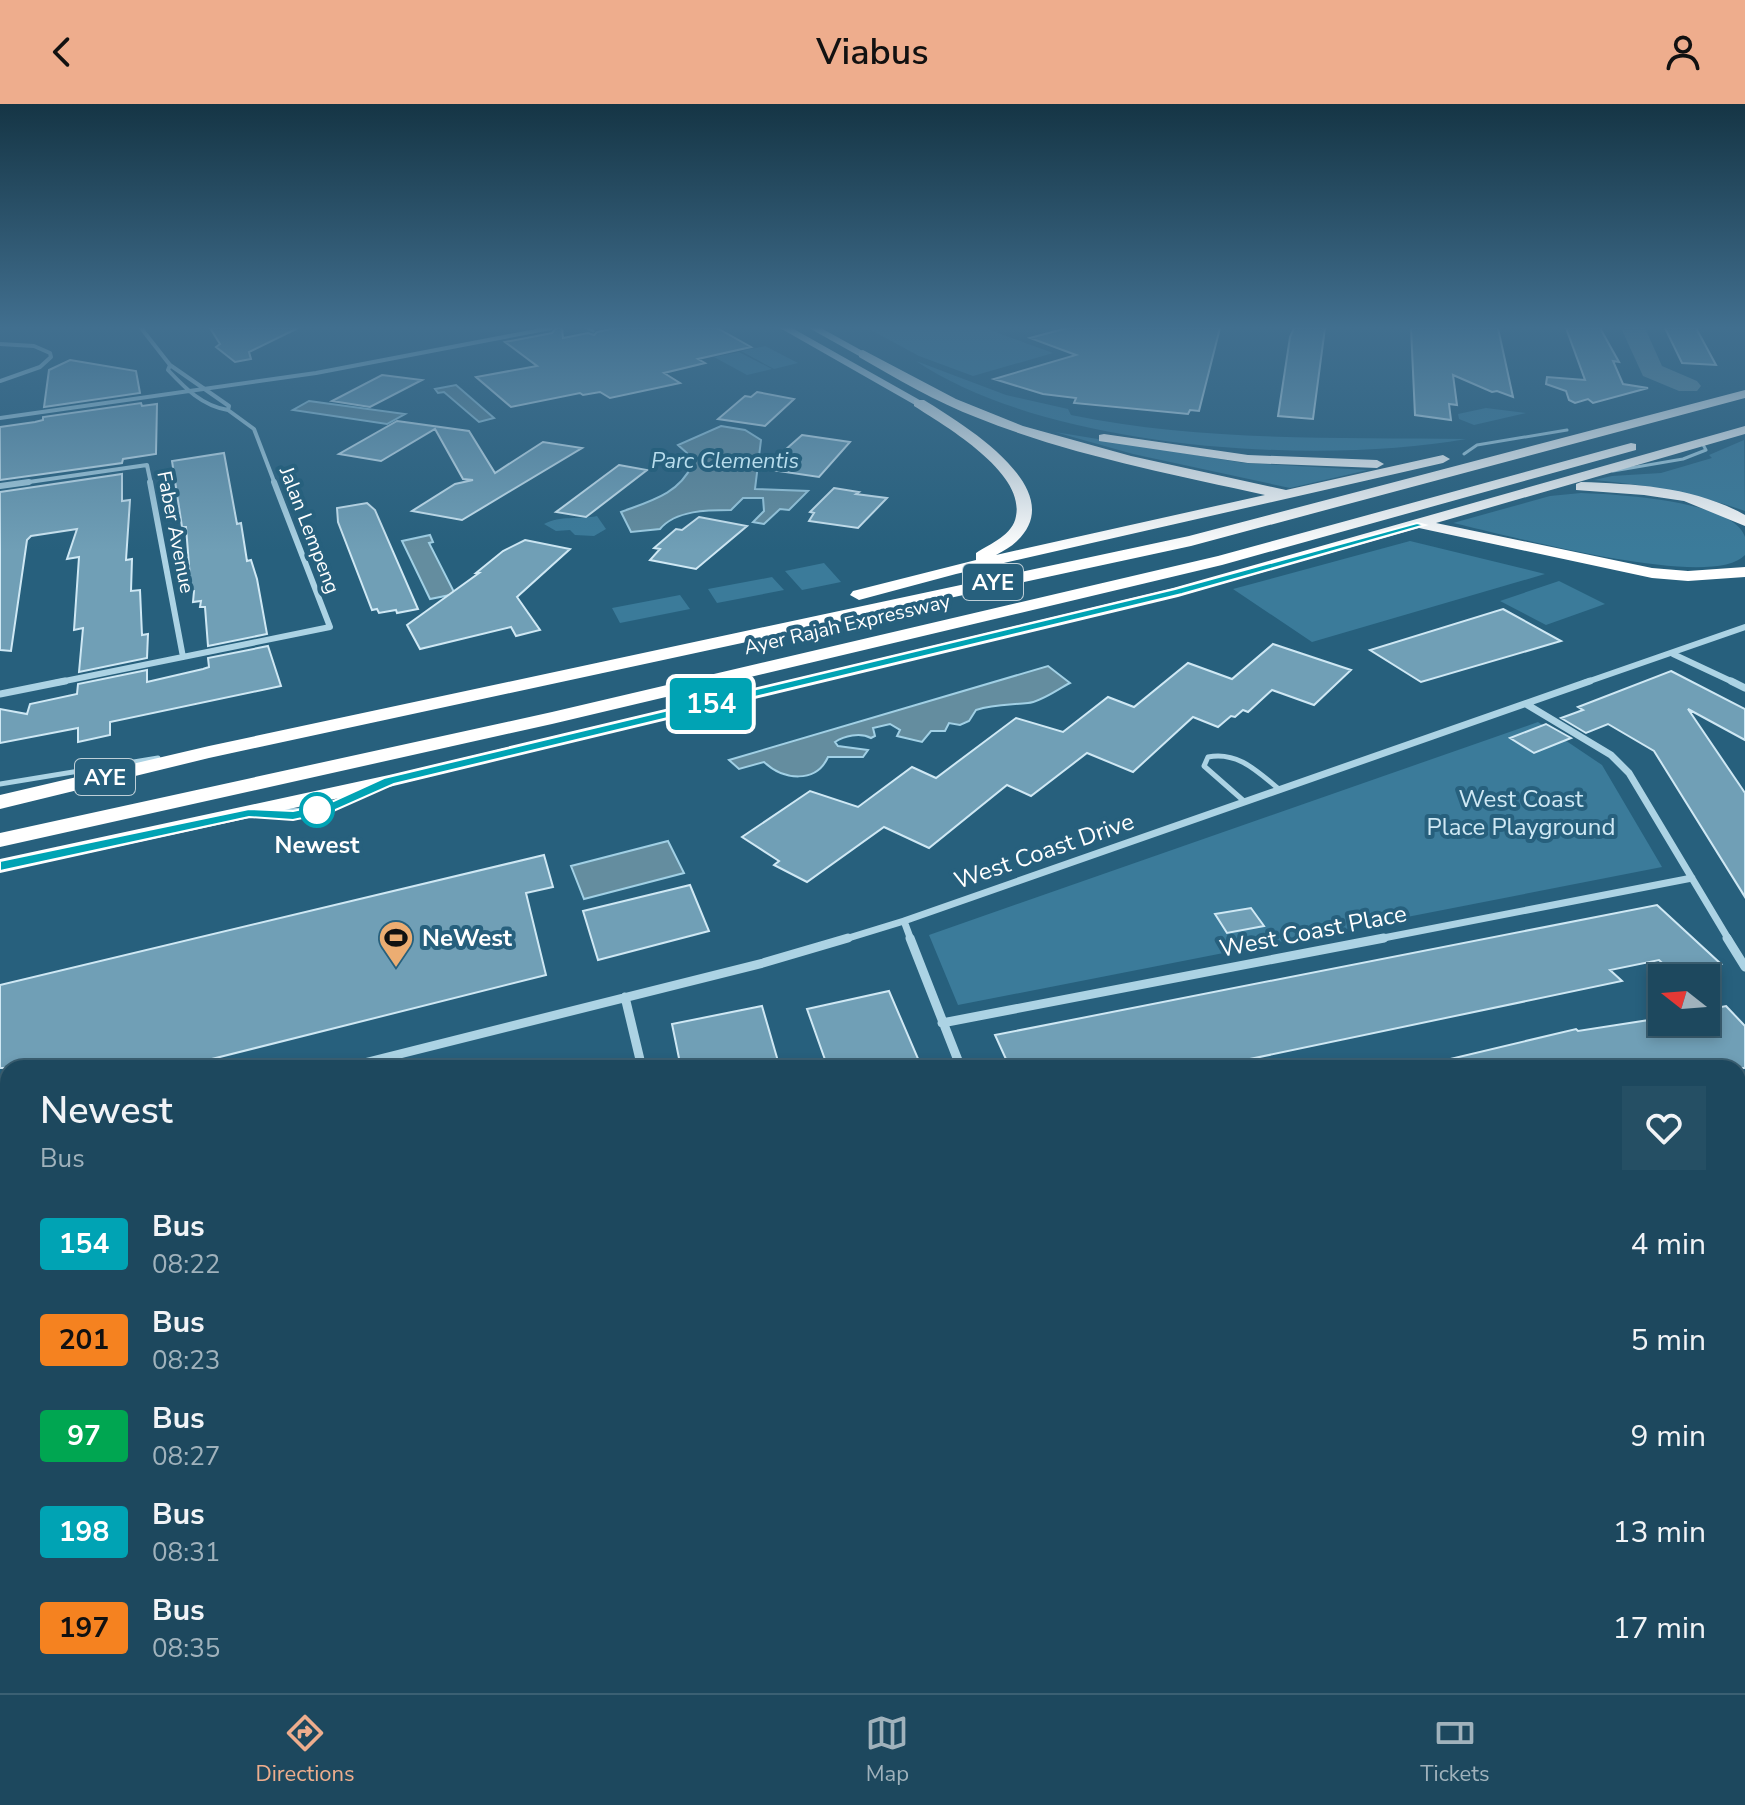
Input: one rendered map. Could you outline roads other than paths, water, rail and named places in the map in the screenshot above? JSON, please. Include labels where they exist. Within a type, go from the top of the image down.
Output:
[{"type":"highway","points":[[954,402],[982,415],[1115,461]]},
{"type":"highway","points":[[980,402],[1059,429],[1147,446],[1248,459],[1301,462],[1369,464],[1436,461]]},
{"type":"highway","points":[[725,639],[761,620],[953,570],[1567,430],[1705,402]]},
{"type":"highway","name":"Ayer Rajah Expressway","points":[[0,802],[209,752],[1247,527],[1714,402]]},
{"type":"highway","points":[[919,403],[1031,443],[1469,541],[1641,584],[1681,589],[1745,590]]},
{"type":"highway","points":[[919,403],[974,439],[1004,466],[1024,497],[1028,512],[1021,528],[1008,543],[953,570]]},
{"type":"highway","name":"Ayer Rajah Expressway","points":[[0,840],[552,718],[1222,560],[1745,415]]},
{"type":"highway","points":[[0,866],[389,781],[1178,592],[1745,430]]},
{"type":"highway","points":[[1538,491],[1580,487],[1643,490],[1706,503],[1745,521]]},
{"type":"highway","points":[[1469,541],[1652,573],[1688,576],[1745,572]]},
{"type":"street","points":[[0,418],[111,402]]},
{"type":"street","name":"Jalan Lempeng","points":[[183,657],[330,627],[254,429],[228,410],[214,409],[204,402]]},
{"type":"street","name":"Jalan Lempeng","points":[[223,402],[229,406],[228,410]]},
{"type":"street","name":"Faber Avenue","points":[[0,486],[147,465],[183,657]]},
{"type":"street","name":"West Coast Drive","points":[[376,1060],[763,963],[904,921],[1745,627]]},
{"type":"street","points":[[1672,653],[1745,688]]},
{"type":"street","points":[[0,694],[183,657]]},
{"type":"street","points":[[1526,704],[1618,761],[1745,967]]},
{"type":"street","name":"West Coast Place","points":[[942,1023],[1692,878]]},
{"type":"street","points":[[904,921],[958,1060]]},
{"type":"street","points":[[625,997],[640,1060]]},
{"type":"lane","points":[[0,784],[209,752]]},
{"type":"lane","points":[[1245,802],[1204,766],[1208,757],[1218,753],[1232,754],[1280,790]]},
{"type":"water","points":[[307,402],[318,402],[405,414],[387,424],[293,410]]},
{"type":"water","points":[[456,402],[476,402],[494,418],[479,422]]},
{"type":"water","name":"Parc Clementis","points":[[721,426],[745,430],[761,440],[755,489],[808,491],[789,510],[780,509],[764,524],[753,522],[764,511],[763,498],[743,498],[731,510],[693,512],[675,518],[660,529],[631,532],[621,512],[662,495],[680,483],[692,465],[687,453],[678,445]]},
{"type":"water","points":[[430,535],[433,542],[429,543],[455,594],[430,599],[402,541]]},
{"type":"water","points":[[1048,666],[1070,683],[1033,702],[976,710],[969,721],[960,725],[949,723],[945,731],[931,731],[922,742],[897,736],[900,730],[890,724],[873,728],[875,736],[871,738],[852,736],[835,742],[838,746],[868,750],[863,757],[828,757],[816,772],[799,776],[780,773],[764,762],[739,769],[729,760]]},
{"type":"water","points":[[668,841],[684,873],[584,899],[571,866]]},
{"type":"place","name":"Newest","points":[[317,810]]},
{"type":"place","name":"NeWest","points":[[396,969]]},
{"type":"park label","name":"West Coast Place Playground","points":[[1521,813]]}]
